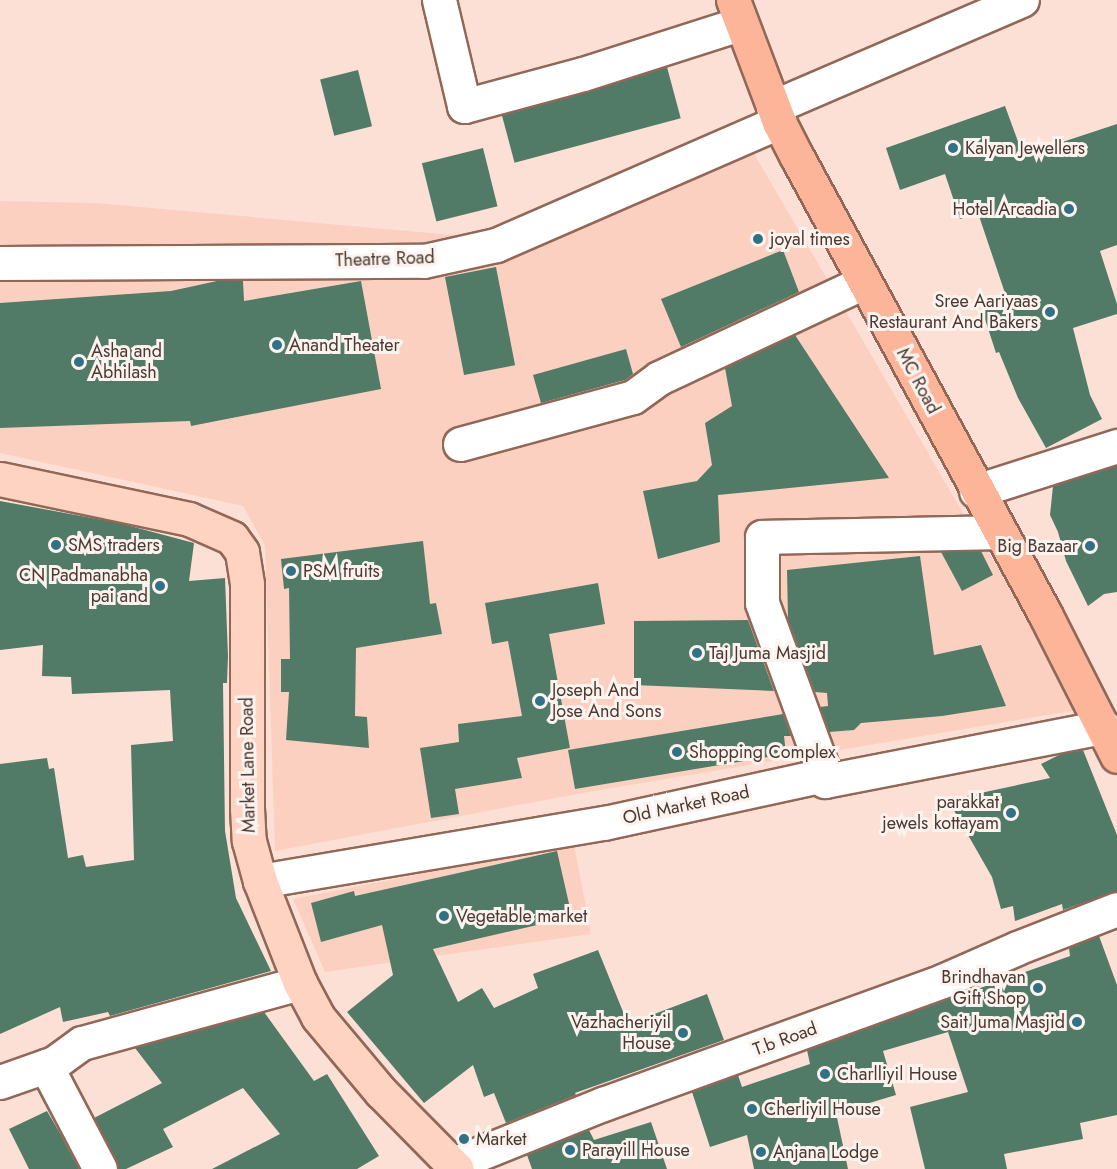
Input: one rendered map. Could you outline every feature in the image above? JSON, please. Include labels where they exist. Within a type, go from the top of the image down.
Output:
[{"type":"highway","name":"MC Road","points":[[737,12],[776,114],[1111,741]]},
{"type":"main road","name":"Market Lane Road","points":[[0,479],[189,519],[232,538],[242,552],[247,584],[247,808],[249,841],[260,881],[300,983],[318,1017],[381,1092],[454,1167]]},
{"type":"street","points":[[439,0],[464,106],[583,74],[737,12]]},
{"type":"street","name":"Theatre Road","points":[[0,263],[424,261],[496,245],[1022,0]]},
{"type":"street","points":[[460,444],[633,397],[659,378],[864,282]]},
{"type":"street","points":[[976,491],[1117,446]]},
{"type":"street","points":[[825,775],[762,603],[762,537],[999,532]]},
{"type":"street","name":"Old Market Road","points":[[260,881],[604,823],[825,775],[825,781],[1111,741]]},
{"type":"street","name":"T.b Road","points":[[454,1167],[593,1108],[942,981],[1017,948],[1117,909]]},
{"type":"street","points":[[0,1082],[46,1066],[82,1043],[300,983]]},
{"type":"street","points":[[46,1066],[100,1169]]},
{"type":"shaded area","points":[[752,150],[966,518],[1089,708],[583,793],[275,851],[265,546],[243,506],[0,453],[0,201],[96,203],[453,235],[464,271],[510,259]]},
{"type":"shaded area","name":"Vegetable market","points":[[574,844],[591,934],[325,972],[293,899]]},
{"type":"building","points":[[667,67],[681,118],[515,163],[501,112]]},
{"type":"building","points":[[358,70],[372,126],[334,136],[320,79]]},
{"type":"building","points":[[1005,106],[1023,155],[1117,124],[1117,245],[1100,251],[1117,304],[1117,314],[1073,328],[1090,395],[1102,419],[1046,448],[1018,398],[999,352],[996,353],[982,310],[1008,302],[978,213],[960,219],[945,174],[900,190],[886,148]]},
{"type":"building","points":[[483,148],[498,206],[436,221],[422,163]]},
{"type":"building","points":[[783,250],[799,292],[681,347],[661,299]]},
{"type":"building","points":[[496,267],[515,365],[464,375],[445,277]]},
{"type":"building","points":[[217,281],[243,281],[244,301],[361,281],[381,389],[191,426],[190,421],[0,428],[0,303],[171,291]]},
{"type":"building","points":[[795,335],[889,478],[718,495],[720,542],[658,559],[643,491],[697,481],[712,465],[705,423],[732,406],[725,368]]},
{"type":"building","points":[[626,349],[633,374],[625,380],[541,403],[533,375]]},
{"type":"building","name":"Big Bazaar","points":[[1117,466],[1117,592],[1104,594],[1088,606],[1066,561],[1058,532],[1050,515],[1053,486]]},
{"type":"building","points":[[0,501],[119,523],[194,543],[189,581],[225,578],[228,656],[227,683],[223,683],[225,831],[236,898],[271,971],[110,1016],[108,1012],[63,1022],[60,1007],[0,1034],[0,764],[47,758],[49,769],[54,768],[68,858],[83,855],[86,867],[134,860],[131,745],[173,741],[170,690],[72,694],[71,677],[42,676],[43,645],[0,650]]},
{"type":"building","points":[[423,541],[430,604],[436,603],[442,634],[356,648],[355,716],[367,717],[369,748],[286,740],[289,692],[281,692],[281,659],[290,659],[289,588],[284,589],[281,559]]},
{"type":"building","points":[[981,551],[993,575],[962,591],[941,552]]},
{"type":"building","points":[[920,556],[934,655],[981,645],[1006,706],[942,716],[861,723],[854,730],[829,732],[820,707],[828,706],[827,693],[815,692],[788,619],[787,570]]},
{"type":"building","points":[[598,583],[605,624],[549,634],[570,748],[517,758],[522,778],[455,789],[459,814],[431,818],[420,748],[459,742],[458,724],[522,716],[508,641],[492,644],[485,603]]},
{"type":"building","name":"Taj Juma Masjid","points":[[748,620],[774,691],[634,685],[634,621]]},
{"type":"building","name":"Shopping Complex","points":[[783,714],[791,736],[784,736],[786,754],[575,789],[568,750]]},
{"type":"building","points":[[1083,750],[1117,835],[1117,891],[1063,910],[1062,904],[1015,921],[1013,906],[1001,909],[992,877],[948,800],[1050,778],[1041,764],[1061,754]]},
{"type":"building","points":[[557,851],[572,917],[433,949],[458,1002],[482,988],[494,1008],[538,988],[533,974],[598,950],[628,1024],[707,994],[724,1040],[575,1093],[576,1095],[506,1123],[494,1093],[484,1097],[473,1065],[424,1103],[347,1012],[393,975],[382,925],[321,942],[311,903],[354,891],[355,896]]},
{"type":"building","points":[[1099,936],[1117,985],[1117,1115],[1080,1123],[1083,1139],[1004,1154],[1007,1169],[925,1169],[910,1107],[968,1092],[948,1032],[883,1051],[896,1095],[836,1113],[848,1169],[754,1169],[747,1135],[710,1147],[692,1092],[738,1075],[742,1087],[810,1064],[807,1050],[1070,956],[1069,948]]},
{"type":"building","points":[[264,1012],[314,1081],[327,1074],[379,1156],[357,1169],[212,1169],[280,1134],[243,1088],[163,1129],[173,1147],[126,1169],[119,1169],[94,1118],[162,1083],[135,1048]]},
{"type":"building","points":[[47,1111],[79,1169],[29,1169],[9,1129]]},
{"type":"building","points":[[651,1122],[667,1169],[532,1169],[527,1155],[589,1130],[594,1140]]},
{"type":"place","name":"Kalyan Jewellers","points":[[953,148]]},
{"type":"place","name":"Hotel Arcadia","points":[[1069,209]]},
{"type":"place","name":"joyal times","points":[[758,239]]},
{"type":"place","name":"Sree Aariyaas Restaurant And Bakers","points":[[1050,312]]},
{"type":"place","name":"Anand Theater","points":[[277,345]]},
{"type":"place","name":"Asha and Abhilash","points":[[79,362]]},
{"type":"place","name":"SMS traders","points":[[56,545]]},
{"type":"place","name":"Big Bazaar","points":[[1090,546]]},
{"type":"place","name":"PSM fruits","points":[[291,571]]},
{"type":"place","name":"CN Padmanabha pai and","points":[[160,586]]},
{"type":"place","name":"Taj Juma Masjid","points":[[697,653]]},
{"type":"place","name":"Joseph And Jose And Sons","points":[[540,701]]},
{"type":"place","name":"Shopping Complex","points":[[677,752]]},
{"type":"place","name":"parakkat jewels kottayam","points":[[1011,813]]},
{"type":"place","name":"Vegetable market","points":[[444,916]]},
{"type":"place","name":"Brindhavan Gift Shop","points":[[1038,988]]},
{"type":"place","name":"Sait Juma Masjid","points":[[1077,1022]]},
{"type":"place","name":"Vazhacheriyil House","points":[[683,1033]]},
{"type":"place","name":"Charlliyil House","points":[[825,1074]]},
{"type":"place","name":"Cherliyil House","points":[[752,1109]]},
{"type":"place","name":"Market","points":[[464,1139]]},
{"type":"place","name":"Parayill House","points":[[570,1150]]},
{"type":"place","name":"Anjana Lodge","points":[[761,1152]]}]
